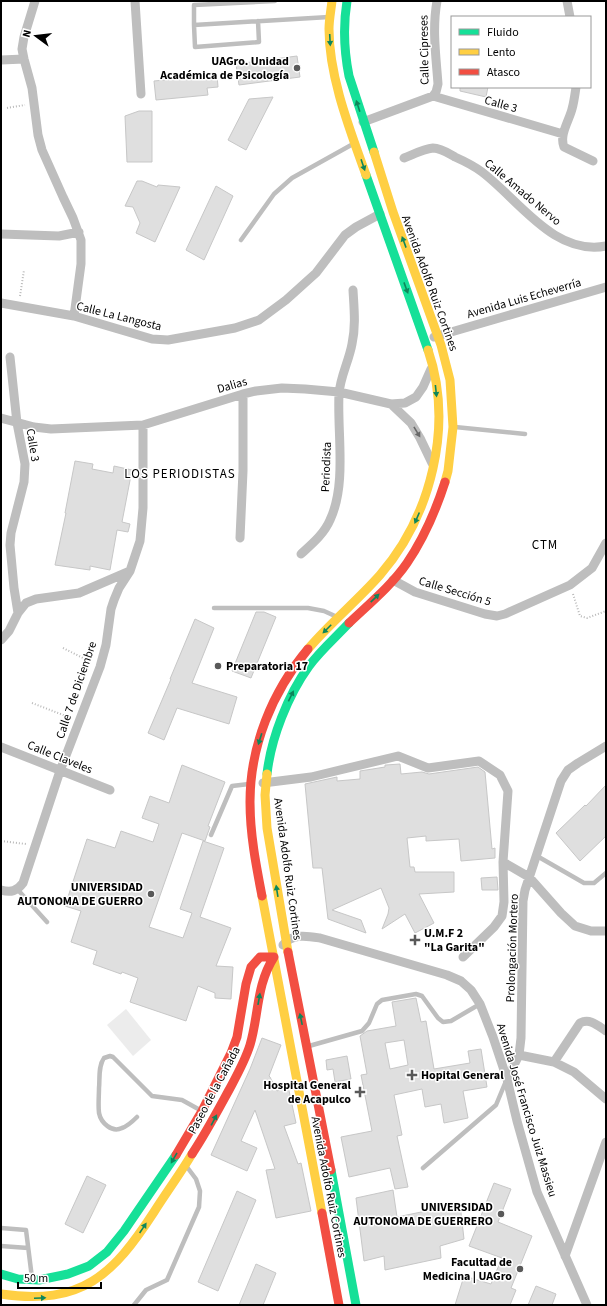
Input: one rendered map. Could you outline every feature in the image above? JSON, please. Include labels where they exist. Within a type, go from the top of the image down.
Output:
[{"type":"main road","name":"Avenida Adolfo Ruiz Cortines","points":[[332,1],[329,28],[331,57],[334,71],[355,143],[432,362],[437,394],[438,428],[434,467],[426,497],[413,526],[400,550],[380,575],[306,650],[288,675],[271,706],[259,740],[253,770],[250,800],[254,851],[339,1305]]},
{"type":"main road","name":"Avenida Adolfo Ruiz Cortines","points":[[347,1],[344,53],[348,76],[392,212],[441,344],[450,380],[453,427],[448,471],[438,505],[424,535],[393,580],[326,646],[309,666],[291,696],[278,728],[268,766],[266,783],[265,795],[267,828],[285,942],[307,1046],[356,1305]]},
{"type":"main road","name":"Paseo de la Cañada","points":[[1,1274],[18,1279],[39,1280],[68,1274],[89,1266],[107,1252],[124,1231],[168,1168],[202,1111],[231,1053],[237,1037],[246,984],[251,967],[260,957],[274,957]]},
{"type":"main road","name":"Paseo de la Cañada","points":[[1,1294],[16,1297],[42,1298],[67,1293],[86,1286],[108,1271],[124,1256],[186,1165],[212,1123],[245,1060],[251,1045],[264,971],[274,957]]},
{"type":"street","points":[[35,1],[24,37],[22,49],[32,88],[38,135],[42,150],[79,232],[81,240],[81,264],[74,316]]},
{"type":"street","points":[[135,1],[141,94]]},
{"type":"street","name":"Calle Cipreses","points":[[363,122],[433,96],[436,92],[438,84],[434,14],[437,1]]},
{"type":"street","points":[[567,1],[570,16]]},
{"type":"street","points":[[1,60],[24,59]]},
{"type":"street","points":[[576,88],[571,111],[563,134],[562,143],[564,147],[593,162]]},
{"type":"street","name":"Calle 3","points":[[433,96],[563,134]]},
{"type":"street","name":"Calle Amado Nervo","points":[[404,158],[432,148],[440,149],[463,160],[482,172],[532,218],[557,237],[576,245],[596,248],[606,246]]},
{"type":"street","name":"Calle La Langosta","points":[[1,303],[74,316],[152,339],[168,340],[235,328],[259,320],[286,300],[316,273],[345,235],[356,226],[380,214]]},
{"type":"street","points":[[1,234],[60,236],[79,232]]},
{"type":"street","name":"Avenida Luis Echeverría","points":[[425,340],[606,287]]},
{"type":"street","name":"Periodista","points":[[301,554],[319,537],[330,521],[337,499],[339,482],[340,392],[343,375],[352,344],[354,325],[353,290]]},
{"type":"street","points":[[10,357],[17,423]]},
{"type":"street","name":"Dalias","points":[[1,418],[17,423],[51,429],[143,425],[243,394],[282,388],[305,388],[340,392],[391,404],[405,403],[416,397],[423,387],[429,375],[432,362]]},
{"type":"street","points":[[240,538],[243,471],[243,394]]},
{"type":"street","points":[[391,404],[411,423],[434,467]]},
{"type":"street","name":"Calle 3","points":[[17,423],[25,464],[24,482],[11,533],[10,544],[18,613]]},
{"type":"street","name":"Calle 7 de Diciembre","points":[[18,890],[60,771],[100,667],[106,645],[114,600],[119,588],[130,571],[140,541],[143,508],[143,425]]},
{"type":"street","name":"Calle Sección 5","points":[[393,580],[415,592],[485,614],[497,616],[505,614],[570,585],[592,568],[606,543]]},
{"type":"street","points":[[1,640],[9,631],[18,613],[26,603],[36,599],[79,593],[130,571]]},
{"type":"street","name":"Prolongación Mortero","points":[[507,1079],[519,1055],[521,1038],[523,901],[529,877],[561,781],[568,770],[606,746]]},
{"type":"street","name":"Calle Claveles","points":[[1,747],[110,790]]},
{"type":"street","points":[[252,784],[311,777],[398,756],[428,768],[479,761],[500,776],[508,791],[503,862],[504,902],[502,916],[494,927],[463,957]]},
{"type":"street","points":[[503,862],[529,877],[561,913],[575,926],[591,931],[606,931]]},
{"type":"street","points":[[1,890],[10,892],[18,890]]},
{"type":"street","name":"Avenida José Francisco Juiz Massieu","points":[[285,942],[305,935],[448,975],[461,982],[471,990],[480,1004],[507,1079],[537,1192],[587,1305]]},
{"type":"street","points":[[274,957],[285,942]]},
{"type":"street","points":[[554,1062],[580,1023],[585,1020],[591,1021],[606,1031]]},
{"type":"street","points":[[519,1055],[554,1062],[574,1072],[606,1099]]},
{"type":"street","points":[[565,1256],[606,1142]]},
{"type":"lane","points":[[258,21],[259,42],[195,46],[194,5],[275,1]]},
{"type":"lane","points":[[194,25],[330,17]]},
{"type":"lane","points":[[241,240],[274,194],[292,178],[355,143]]},
{"type":"lane","points":[[453,427],[525,434]]},
{"type":"lane","points":[[214,608],[308,608],[324,611],[339,617]]},
{"type":"lane","points":[[212,835],[232,786],[252,784]]},
{"type":"lane","points":[[537,856],[584,884],[594,883],[606,874]]},
{"type":"lane","points":[[18,890],[47,922]]},
{"type":"lane","points":[[307,1046],[362,1031],[369,1023],[376,1004],[382,1000],[416,994],[422,996],[438,1018],[443,1022],[451,1021],[480,1004]]},
{"type":"lane","points":[[137,1117],[122,1129],[117,1130],[111,1129],[107,1126],[100,1116],[98,1107],[100,1066],[101,1062],[107,1056],[113,1057],[152,1096],[182,1100],[202,1111]]},
{"type":"lane","points":[[423,1168],[496,1105],[507,1079]]},
{"type":"lane","points":[[134,1305],[146,1290],[167,1280],[199,1207],[200,1191],[196,1179],[186,1165]]},
{"type":"lane","points":[[1,1228],[26,1230],[32,1280]]},
{"type":"lane","points":[[1,1246],[28,1248]]},
{"type":"path","points":[[7,108],[35,104]]},
{"type":"path","points":[[18,305],[24,270]]},
{"type":"path","points":[[570,585],[580,616],[587,618],[606,611]]},
{"type":"path","points":[[63,648],[100,667]]},
{"type":"path","points":[[32,703],[79,721]]},
{"type":"path","points":[[1,841],[35,845]]},
{"type":"shaded area","points":[[126,1009],[151,1040],[133,1056],[107,1025]]},
{"type":"building","points":[[297,56],[300,77],[239,85],[236,64]]},
{"type":"building","points":[[217,75],[218,87],[207,88],[208,95],[156,100],[154,81]]},
{"type":"building","points":[[460,88],[488,88],[486,97],[460,91]]},
{"type":"building","points":[[273,97],[246,150],[228,140],[249,99]]},
{"type":"building","points":[[139,111],[152,111],[152,162],[127,162],[125,116]]},
{"type":"building","points":[[137,181],[142,181],[157,187],[158,185],[180,187],[155,242],[136,233],[140,223],[133,207],[125,206]]},
{"type":"building","points":[[216,186],[233,196],[204,260],[186,250]]},
{"type":"building","points":[[75,461],[93,464],[92,469],[113,473],[114,466],[132,470],[122,522],[130,524],[128,532],[117,530],[110,570],[90,566],[90,570],[55,565]]},
{"type":"building","points":[[256,612],[264,612],[276,617],[251,678],[232,671]]},
{"type":"building","points":[[195,619],[214,628],[192,683],[237,697],[229,724],[177,708],[164,740],[148,733]]},
{"type":"building","points":[[400,764],[401,774],[422,772],[429,774],[478,767],[485,772],[492,849],[495,848],[495,858],[461,861],[459,839],[426,841],[426,836],[407,838],[410,867],[414,867],[415,872],[454,872],[454,892],[419,894],[434,923],[415,933],[405,914],[382,929],[389,908],[381,888],[332,910],[361,920],[366,933],[328,919],[322,868],[313,868],[305,784],[337,777],[337,781],[360,779],[360,771],[385,767],[385,765]]},
{"type":"building","points":[[182,765],[225,782],[208,826],[210,827],[205,841],[182,833],[149,927],[183,938],[192,913],[180,909],[203,841],[224,848],[200,917],[231,928],[216,966],[233,967],[231,999],[215,998],[215,993],[198,986],[186,1021],[130,1002],[138,978],[122,972],[121,974],[93,964],[97,951],[71,942],[81,911],[65,906],[87,839],[115,848],[121,831],[153,842],[159,824],[142,818],[150,796],[169,803]]},
{"type":"building","points":[[606,785],[606,836],[580,861],[556,833],[585,805],[586,806]]},
{"type":"building","points":[[497,877],[498,890],[482,890],[481,878]]},
{"type":"building","points":[[416,998],[421,1022],[426,1021],[434,1069],[470,1063],[468,1051],[481,1049],[487,1087],[463,1091],[468,1118],[444,1123],[441,1104],[425,1107],[422,1089],[394,1095],[402,1135],[397,1136],[408,1187],[395,1189],[390,1168],[349,1177],[341,1137],[372,1131],[361,1075],[367,1074],[360,1036],[367,1031],[396,1026],[392,1002]],"holes":[[[404,1040],[408,1065],[390,1069],[385,1043]]]},
{"type":"building","points":[[262,1038],[281,1045],[269,1076],[277,1091],[288,1086],[296,1123],[284,1126],[298,1164],[301,1163],[311,1211],[276,1218],[266,1170],[275,1169],[255,1110],[241,1141],[257,1148],[247,1171],[211,1155],[250,1069]]},
{"type":"building","points":[[347,1056],[351,1079],[335,1082],[333,1069],[327,1070],[326,1060]]},
{"type":"building","points":[[87,1176],[106,1185],[83,1233],[65,1224]]},
{"type":"building","points":[[494,1183],[511,1189],[498,1222],[532,1236],[511,1288],[516,1290],[510,1305],[455,1305],[464,1276],[491,1284],[502,1258],[469,1246]]},
{"type":"building","points":[[393,1190],[397,1217],[460,1204],[464,1239],[440,1246],[441,1258],[385,1270],[384,1256],[364,1261],[356,1198]]},
{"type":"building","points":[[237,1191],[256,1200],[218,1291],[198,1282]]},
{"type":"building","points":[[256,1264],[276,1273],[263,1305],[239,1305]]},
{"type":"building","points":[[536,1286],[556,1294],[552,1305],[528,1305]]},
{"type":"traffic: fast","points":[[347,1],[345,29],[347,67],[374,152]]},
{"type":"traffic: fast","points":[[366,175],[428,350]]},
{"type":"traffic: fast","points":[[267,774],[272,746],[282,717],[301,677],[314,660],[349,623]]},
{"type":"traffic: fast","points":[[1,1274],[18,1279],[39,1280],[68,1274],[89,1266],[107,1252],[124,1231],[176,1155]]},
{"type":"traffic: fast","points":[[331,1170],[356,1305]]},
{"type":"traffic: slow","points":[[332,1],[329,29],[330,47],[336,84],[353,140],[366,175]]},
{"type":"traffic: slow","points":[[374,152],[393,212],[441,345],[450,380],[453,427],[448,471],[445,482]]},
{"type":"traffic: slow","points":[[308,649],[380,575],[398,552],[413,526],[433,469],[438,439],[439,409],[435,379],[428,350]]},
{"type":"traffic: slow","points":[[267,774],[265,795],[267,828],[288,952]]},
{"type":"traffic: slow","points":[[262,896],[322,1213]]},
{"type":"traffic: slow","points":[[1,1294],[29,1297],[53,1295],[74,1290],[92,1281],[109,1269],[139,1234],[192,1154]]},
{"type":"traffic: jam","points":[[349,623],[387,587],[407,563],[429,524],[445,482]]},
{"type":"traffic: jam","points":[[262,896],[250,814],[251,781],[254,761],[259,740],[274,702],[284,683],[308,649]]},
{"type":"traffic: jam","points":[[288,952],[331,1170]]},
{"type":"traffic: jam","points":[[176,1155],[202,1111],[231,1053],[237,1037],[246,984],[251,967],[260,957],[274,957]]},
{"type":"traffic: jam","points":[[192,1154],[216,1114],[246,1057],[253,1034],[264,978],[274,957]]},
{"type":"traffic: jam","points":[[322,1213],[339,1305]]},
{"type":"place","name":"UAGro. Unidad Académica de Psicología","points":[[297,68]]},
{"type":"place","name":"Preparatoria 17","points":[[218,666]]},
{"type":"place","name":"UNIVERSIDAD AUTONOMA DE GUERRO","points":[[151,894]]},
{"type":"place","name":"U.M.F 2 \"La Garita\"","points":[[415,940]]},
{"type":"place","name":"Hopital General","points":[[412,1075]]},
{"type":"place","name":"Hospital General de Acapulco","points":[[360,1092]]},
{"type":"place","name":"UNIVERSIDAD AUTONOMA DE GUERRERO","points":[[501,1214]]},
{"type":"place","name":"Facultad de Medicina | UAGro","points":[[520,1269]]},
{"type":"district","name":"LOS PERIODISTAS","points":[[180,473]]},
{"type":"district","name":"CTM","points":[[545,544]]}]
